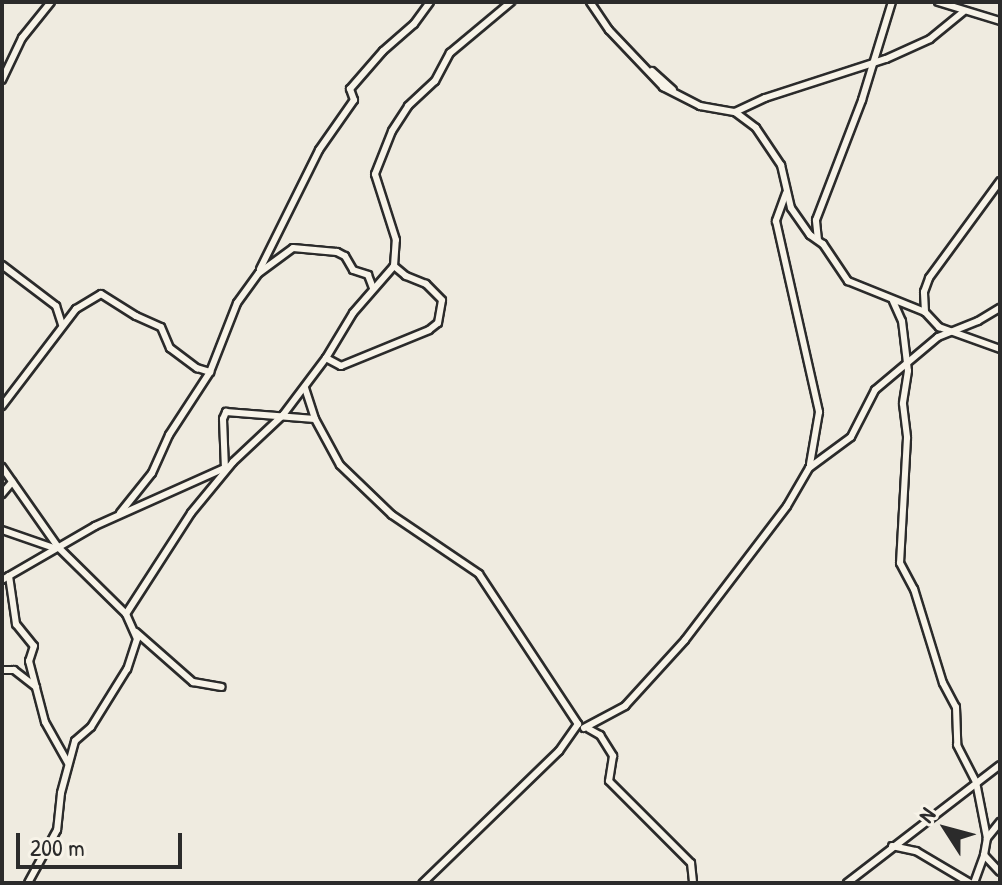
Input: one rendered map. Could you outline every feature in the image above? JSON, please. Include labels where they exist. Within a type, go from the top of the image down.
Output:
[{"type":"street","points":[[2,80],[22,38],[51,2]]},
{"type":"street","points":[[120,513],[152,473],[169,435],[210,372],[237,303],[259,273],[319,150],[354,100],[350,89],[376,58],[414,24],[430,2]]},
{"type":"street","points":[[2,580],[120,513],[225,469],[283,415],[373,288],[394,266],[397,257],[394,230],[375,174],[392,131],[408,106],[435,81],[450,53],[511,2]]},
{"type":"street","points":[[590,2],[619,42],[649,69],[663,87],[700,106],[735,112],[756,128],[784,173],[791,208],[810,235],[823,244]]},
{"type":"street","points":[[810,235],[892,2]]},
{"type":"street","points":[[938,2],[1000,21]]},
{"type":"street","points":[[735,112],[765,98],[872,65],[930,39],[963,12]]},
{"type":"street","points":[[1000,181],[931,273],[924,292],[925,312],[932,323],[1000,349]]},
{"type":"street","points":[[423,883],[496,810],[510,801],[581,727],[625,706],[685,640],[781,515],[809,468],[819,426],[819,412],[776,221],[786,192]]},
{"type":"street","points":[[814,226],[817,239],[848,281],[925,312]]},
{"type":"street","points":[[259,273],[293,248],[337,252],[345,256],[356,271],[368,275],[373,288]]},
{"type":"street","points":[[2,265],[56,306],[62,316],[62,326]]},
{"type":"street","points":[[326,358],[341,366],[429,330],[438,323],[442,300],[426,284],[406,276],[394,266]]},
{"type":"street","points":[[2,406],[62,326],[86,301],[104,295],[136,316],[161,327],[170,348],[197,368],[210,372]]},
{"type":"street","points":[[892,846],[916,851],[972,883],[984,855],[987,838],[976,782],[959,751],[956,707],[943,683],[914,589],[900,563],[905,516],[907,438],[903,404],[907,361],[902,321],[893,301]]},
{"type":"street","points":[[809,468],[851,437],[875,390],[907,361],[952,329],[978,321],[1000,308]]},
{"type":"street","points":[[305,388],[315,419],[340,465],[399,520],[463,560],[489,585],[581,727],[596,731],[603,738],[613,756],[609,781],[691,863],[693,883]]},
{"type":"street","points":[[225,469],[223,419],[226,412],[315,419]]},
{"type":"street","points":[[126,614],[191,513],[233,462]]},
{"type":"street","points":[[2,467],[56,548],[126,614],[136,632],[193,682],[222,687]]},
{"type":"street","points":[[2,494],[12,482]]},
{"type":"street","points":[[2,530],[56,548]]},
{"type":"street","points":[[9,576],[16,624],[34,646],[29,661],[45,722],[68,763]]},
{"type":"street","points":[[28,883],[57,830],[68,763],[75,741],[91,727],[127,669],[136,645],[136,632]]},
{"type":"street","points":[[2,670],[14,670],[38,688]]},
{"type":"street","points":[[847,883],[1000,765]]},
{"type":"street","points":[[987,838],[1000,822]]},
{"type":"street","points":[[984,855],[1000,872]]}]
